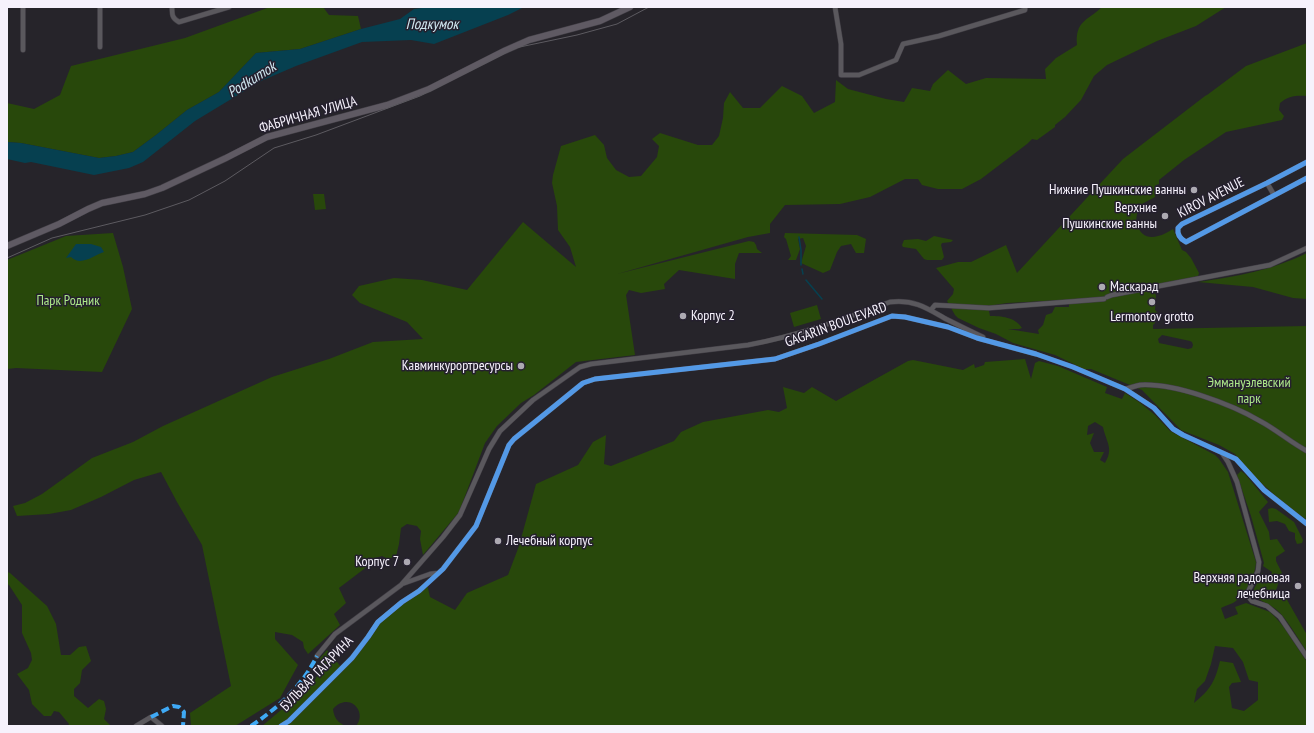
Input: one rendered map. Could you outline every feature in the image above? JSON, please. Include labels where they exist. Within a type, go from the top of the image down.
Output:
[{"type":"main road","name":"ФАБРИЧНАЯ УЛИЦА","points":[[7,246],[59,224],[95,206],[114,200],[145,194],[162,188],[280,132],[317,124],[400,101],[429,89],[529,40],[600,21],[630,7]]},
{"type":"street","points":[[23,50],[24,7]]},
{"type":"street","points":[[100,7],[100,47]]},
{"type":"street","points":[[172,7],[172,16],[174,20],[179,22],[229,7]]},
{"type":"street","points":[[835,7],[841,44],[841,75],[858,75],[896,60],[903,44],[938,36],[1025,8]]},
{"type":"street","name":"KIROV AVENUE","points":[[1307,162],[1182,224],[1178,228],[1177,232],[1180,238],[1186,242],[1307,178]]},
{"type":"street","points":[[1267,183],[1274,195]]},
{"type":"street","points":[[931,310],[935,305],[988,308],[1105,298],[1112,295],[1270,265],[1307,248]]},
{"type":"street","name":"GAGARIN BOULEVARD","points":[[317,656],[335,634],[401,585],[443,537],[460,516],[489,449],[500,431],[533,400],[580,367],[592,364],[763,342],[831,323],[890,302],[899,301],[924,306],[968,330],[995,342]]},
{"type":"street","name":"GAGARIN BOULEVARD","points":[[401,585],[430,574],[438,573],[443,569],[476,526],[509,445],[583,383],[595,380],[775,359],[892,316],[904,317],[948,328],[1036,354],[1073,367],[1125,389],[1154,408],[1173,428],[1183,435],[1236,459],[1264,490],[1307,524]]},
{"type":"street","points":[[1125,389],[1140,385],[1164,386],[1192,393],[1261,421],[1290,442],[1307,451]]},
{"type":"street","points":[[1221,451],[1237,482],[1259,562],[1258,571],[1248,592],[1248,596],[1252,601],[1266,606],[1280,617],[1307,657]]},
{"type":"street","name":"БУЛЬВАР ГАГАРИНА","points":[[281,726],[289,722],[352,658],[378,622],[402,602],[419,591],[438,573]]},
{"type":"street","points":[[136,726],[151,717],[162,726]]},
{"type":"green space","points":[[270,7],[323,7],[329,15],[358,16],[361,29],[300,49],[256,53],[219,92],[187,110],[133,152],[99,158],[21,143],[7,142],[7,103],[34,109],[60,95],[71,66],[185,38]]},
{"type":"green space","points":[[1102,7],[1226,7],[1196,26],[1157,41],[1107,65],[1094,76],[1081,100],[1055,125],[1055,127],[1037,140],[1032,139],[981,179],[962,189],[938,189],[922,185],[918,179],[905,179],[870,197],[840,204],[785,205],[770,224],[770,233],[748,237],[617,274],[749,241],[754,242],[757,249],[762,253],[739,253],[735,264],[735,279],[679,270],[664,284],[665,289],[641,293],[629,290],[626,295],[635,355],[576,362],[534,395],[521,403],[497,426],[485,443],[459,512],[423,555],[420,539],[421,531],[417,526],[407,524],[401,528],[396,556],[388,559],[382,556],[372,559],[368,566],[339,588],[346,603],[334,614],[340,625],[308,654],[304,648],[303,642],[292,635],[275,632],[275,639],[298,665],[280,698],[235,726],[191,726],[190,713],[231,686],[202,545],[161,472],[134,480],[71,510],[49,514],[17,516],[13,506],[25,503],[42,494],[92,458],[133,442],[163,426],[272,377],[329,359],[373,342],[423,339],[407,322],[360,303],[352,295],[359,286],[394,278],[422,280],[467,290],[523,222],[576,267],[570,247],[558,230],[557,206],[552,183],[561,146],[595,135],[604,145],[607,158],[616,170],[629,177],[641,176],[657,157],[659,146],[652,139],[660,133],[698,145],[712,145],[719,136],[723,118],[724,103],[730,92],[743,108],[760,108],[782,86],[802,96],[814,113],[835,102],[836,80],[848,89],[904,102],[912,88],[930,91],[933,84],[948,70],[966,84],[986,78],[1046,79],[1045,69],[1056,58],[1077,45],[1077,37],[1080,26]]},
{"type":"green space","name":"Эммануэлевский парк","points":[[1307,43],[1307,96],[1293,96],[1280,103],[1279,110],[1284,116],[1282,120],[1226,132],[1184,160],[1159,180],[1159,184],[1156,185],[1155,197],[1140,205],[1136,222],[1142,233],[1151,237],[1160,236],[1173,229],[1182,250],[1191,258],[1199,273],[1198,276],[1149,287],[1156,295],[1155,310],[1161,316],[1154,319],[1155,323],[1153,325],[1153,329],[1307,326],[1307,520],[1288,507],[1256,478],[1235,454],[1219,445],[1181,430],[1142,390],[1091,369],[1084,369],[1055,355],[1013,343],[958,318],[947,301],[953,294],[954,289],[936,268],[958,262],[971,262],[1006,245],[1017,273],[1123,159],[1246,66]],"holes":[[[1063,300],[1069,304],[1069,307],[1055,307],[1052,313],[1046,315],[1043,325],[1038,330],[1039,334],[1008,329],[1022,328],[1012,319],[990,316],[988,306],[1007,303]],[[1162,335],[1190,341],[1193,345],[1192,348],[1188,349],[1159,343],[1158,339]]]},
{"type":"green space","points":[[313,194],[324,194],[326,209],[315,210]]},
{"type":"green space","name":"Парк Родник","points":[[113,233],[123,267],[132,309],[102,372],[16,368],[7,369],[7,260],[66,236]]},
{"type":"green space","points":[[785,233],[857,235],[866,239],[864,253],[856,253],[851,244],[841,246],[830,270],[823,273],[801,263],[806,246],[803,238],[798,239],[800,249],[796,260],[788,260],[791,256],[784,237]]},
{"type":"green space","points":[[934,236],[953,240],[951,242],[942,243],[941,245],[944,257],[942,260],[924,259],[916,249],[903,247],[902,245],[904,240],[918,239],[926,241]]},
{"type":"green space","points":[[1307,253],[1307,299],[1293,298],[1253,287],[1198,282],[1267,269]]},
{"type":"green space","points":[[817,305],[821,319],[794,327],[790,313]]},
{"type":"green space","points":[[1025,359],[1031,379],[1035,363],[1039,361],[1058,366],[1107,387],[1105,393],[1122,399],[1125,393],[1155,415],[1170,431],[1215,455],[1219,459],[1228,472],[1256,562],[1254,574],[1246,590],[1238,600],[1221,608],[1225,619],[1238,614],[1235,607],[1246,603],[1270,612],[1283,626],[1307,662],[1307,726],[356,726],[360,715],[358,710],[355,706],[345,702],[339,704],[333,709],[337,720],[346,726],[262,726],[287,705],[297,693],[314,682],[320,670],[320,658],[327,650],[342,668],[392,610],[415,591],[427,584],[430,597],[455,610],[467,593],[508,575],[519,546],[536,484],[578,465],[593,442],[606,435],[604,464],[611,466],[674,441],[681,432],[703,422],[768,410],[779,412],[787,408],[783,387],[804,393],[812,387],[836,401],[908,361],[913,360],[963,370],[974,364],[975,368],[984,365],[985,362]],"holes":[[[1095,422],[1103,427],[1109,449],[1108,458],[1105,463],[1100,460],[1104,452],[1094,452],[1090,443],[1094,433],[1087,435],[1088,426]],[[1215,646],[1233,648],[1243,662],[1249,680],[1258,682],[1258,700],[1244,711],[1232,708],[1229,687],[1232,683],[1241,682],[1233,663],[1220,661],[1214,680],[1208,690],[1194,703],[1197,689],[1205,681]]]},
{"type":"green space","points":[[1241,471],[1268,502],[1259,512],[1269,532],[1270,540],[1277,539],[1285,551],[1276,557],[1276,561],[1282,573],[1276,590],[1283,594],[1286,598],[1307,635],[1307,652],[1280,613],[1254,595],[1254,589],[1262,573],[1269,579],[1272,572],[1263,566],[1264,563],[1251,516],[1237,475]]},
{"type":"green space","points":[[1268,509],[1276,509],[1294,522],[1303,540],[1302,543],[1297,544],[1295,533],[1289,531],[1285,524],[1277,521],[1269,522]]},
{"type":"green space","points":[[7,572],[47,606],[56,624],[61,655],[70,655],[79,647],[86,646],[91,661],[82,670],[80,683],[74,689],[74,696],[88,708],[99,699],[104,701],[106,709],[104,719],[111,726],[68,726],[69,724],[59,712],[54,711],[51,716],[44,716],[32,704],[29,690],[17,674],[28,668],[32,660],[31,653],[22,633],[22,605],[7,584]]},
{"type":"water","name":"Подкумок","points":[[430,7],[524,7],[508,15],[434,44],[411,40],[362,42],[296,66],[261,81],[195,121],[143,162],[129,168],[94,175],[31,162],[25,163],[7,159],[7,142],[21,143],[99,158],[133,152],[187,110],[219,92],[256,53],[300,49],[361,29],[400,19],[414,9]]},
{"type":"water","points":[[76,244],[91,244],[101,247],[104,252],[83,261],[75,260],[71,257],[66,258]]},
{"type":"waterway","points":[[799,237],[801,265]]},
{"type":"waterway","points":[[802,269],[803,274]]},
{"type":"waterway","points":[[806,280],[822,299]]},
{"type":"tram line","points":[[7,258],[52,238],[145,215],[189,200],[225,181],[274,148],[316,135],[420,96],[515,48],[577,35],[617,24],[649,7]]},
{"type":"marked path","points":[[251,726],[289,695],[304,677],[317,656]]},
{"type":"marked path","points":[[151,717],[173,706],[179,707],[184,712],[183,726]]},
{"type":"cycle path","points":[[1307,162],[1182,224],[1178,228],[1179,235],[1186,242],[1307,178]]},
{"type":"cycle path","points":[[281,726],[289,721],[352,658],[378,622],[402,602],[419,591],[443,569],[476,526],[509,445],[514,439],[583,383],[595,379],[775,359],[892,316],[905,317],[948,327],[977,338],[1036,354],[1073,367],[1125,389],[1154,408],[1173,429],[1236,459],[1264,490],[1307,524]]},
{"type":"place","name":"Нижние Пушкинские ванны","points":[[1194,190]]},
{"type":"place","name":"Верхние Пушкинские ванны","points":[[1165,216]]},
{"type":"place","name":"Маскарад","points":[[1102,287]]},
{"type":"place","name":"Lermontov grotto","points":[[1152,302]]},
{"type":"place","name":"Корпус 2","points":[[683,316]]},
{"type":"place","name":"Кавминкурортресурсы","points":[[521,366]]},
{"type":"place","name":"Лечебный корпус","points":[[498,541]]},
{"type":"place","name":"Корпус 7","points":[[407,562]]},
{"type":"place","name":"Верхняя радоновая лечебница","points":[[1298,586]]},
{"type":"water label","name":"Podkumok","points":[[252,80]]}]
